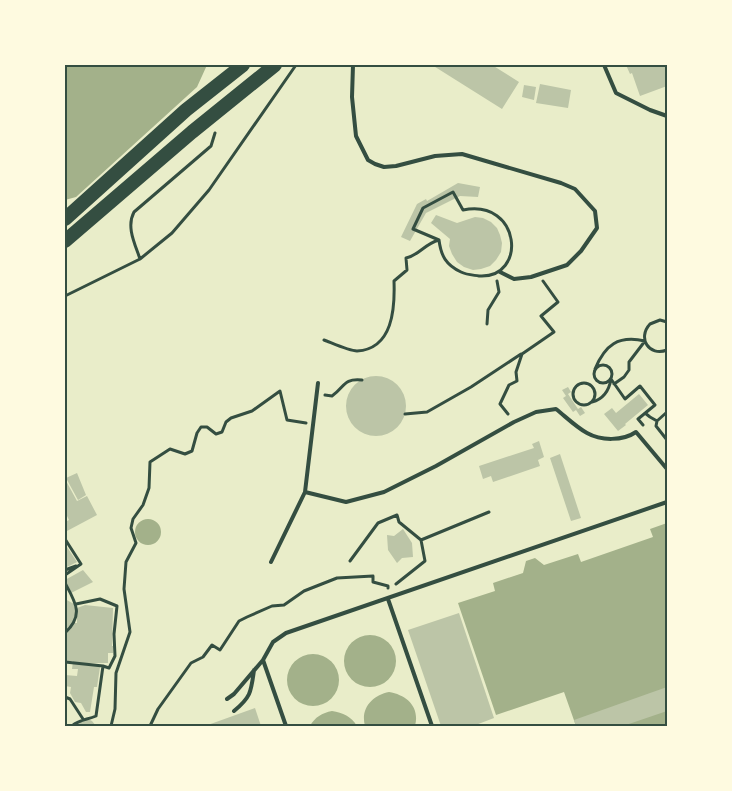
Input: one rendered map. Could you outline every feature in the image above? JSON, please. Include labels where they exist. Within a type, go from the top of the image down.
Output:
[{"type":"highway","points":[[65,219],[186,110],[243,65]]},
{"type":"highway","points":[[65,241],[192,132],[275,65]]},
{"type":"lane","points":[[353,65],[352,97],[356,136],[368,160],[384,167],[396,166],[435,156],[462,154],[561,183],[574,189],[595,211],[597,228],[581,251],[568,265],[514,279],[497,273]]},
{"type":"lane","points":[[604,65],[616,93],[650,110],[667,116]]},
{"type":"lane","points":[[271,562],[305,492],[318,383]]},
{"type":"lane","points":[[305,492],[346,502],[384,492],[436,466],[514,422],[536,412],[556,409],[588,434],[618,439],[629,437],[636,432],[667,468]]},
{"type":"lane","points":[[227,699],[234,694],[263,660],[273,642],[286,633],[667,502]]},
{"type":"lane","points":[[388,599],[432,726]]},
{"type":"lane","points":[[263,660],[286,726]]},
{"type":"lane","points":[[234,711],[246,701],[252,689],[254,670]]},
{"type":"path","points":[[65,296],[140,260],[172,233],[209,190],[296,65]]},
{"type":"path","points":[[140,260],[130,229],[130,220],[134,212],[211,146],[217,128]]},
{"type":"path","points":[[453,192],[463,210],[480,208],[498,215],[511,236],[512,249],[510,260],[497,273],[485,276],[466,275],[450,267],[440,252],[439,240],[413,229],[423,208],[453,192]]},
{"type":"path","points":[[324,340],[356,351],[378,345],[390,328],[394,281],[407,270],[406,258],[416,256],[430,243],[439,240]]},
{"type":"path","points":[[487,324],[488,310],[499,292],[497,273]]},
{"type":"path","points":[[404,414],[427,412],[471,387],[554,332],[541,316],[558,302],[539,274]]},
{"type":"path","points":[[667,322],[660,320],[650,324],[644,333],[645,341],[649,348],[660,352],[667,350]]},
{"type":"path","points":[[611,379],[607,383],[598,382],[594,374],[601,355],[612,345],[624,340],[645,341]]},
{"type":"path","points":[[614,384],[624,378],[629,370],[629,362],[645,341]]},
{"type":"path","points":[[514,422],[500,404],[509,384],[516,381],[516,372],[522,354]]},
{"type":"path","points":[[592,402],[596,393],[590,383],[578,384],[574,388],[573,394],[573,401],[585,405],[598,400],[606,394],[611,379],[611,370],[608,366],[604,365],[595,369]]},
{"type":"path","points":[[317,394],[332,396],[339,391],[344,382],[353,379],[362,380]]},
{"type":"path","points":[[611,379],[625,399],[640,386],[655,405],[638,418],[644,426],[636,432]]},
{"type":"path","points":[[111,726],[115,709],[116,673],[130,632],[124,589],[126,562],[136,542],[131,528],[133,519],[143,505],[149,488],[150,462],[170,449],[186,454],[192,451],[201,427],[207,427],[216,434],[222,432],[226,422],[231,418],[252,411],[280,391],[287,420],[314,424]]},
{"type":"path","points":[[667,412],[657,421],[656,426],[667,440]]},
{"type":"path","points":[[645,413],[657,421]]},
{"type":"path","points":[[421,540],[489,512]]},
{"type":"path","points":[[150,726],[158,709],[191,663],[203,657],[212,644],[220,650],[239,621],[272,606],[284,605],[304,590],[337,578],[373,576],[373,582],[388,586],[397,584],[425,562],[421,540],[399,522],[397,515],[378,522],[350,561]]},
{"type":"path","points":[[65,538],[81,564]]},
{"type":"path","points":[[65,570],[81,564]]},
{"type":"path","points":[[65,575],[81,564]]},
{"type":"path","points":[[65,583],[76,604],[73,626],[65,633]]},
{"type":"path","points":[[388,586],[388,599]]},
{"type":"path","points":[[65,662],[109,668],[115,656],[114,634],[117,606],[100,599],[76,604]]},
{"type":"path","points":[[72,726],[83,719],[90,719],[96,716],[103,666]]},
{"type":"path","points":[[65,697],[70,699],[83,719]]},
{"type":"shaded area","points":[[65,65],[207,65],[197,87],[76,197],[65,200]]},
{"type":"shaded area","points":[[148,519],[157,523],[161,532],[157,541],[148,545],[139,541],[135,532],[139,523]]},
{"type":"shaded area","points":[[667,523],[667,726],[576,726],[564,692],[496,715],[458,603],[495,591],[493,583],[523,573],[526,561],[535,558],[544,565],[578,554],[581,562],[653,537],[650,529]]},
{"type":"shaded area","points":[[365,635],[375,635],[389,642],[396,656],[396,666],[389,680],[375,687],[365,687],[355,683],[348,676],[344,666],[344,656],[348,646],[355,639]]},
{"type":"shaded area","points":[[308,654],[318,654],[332,661],[339,675],[339,685],[332,699],[318,706],[308,706],[298,702],[291,695],[287,685],[287,675],[291,665],[298,658]]},
{"type":"shaded area","points":[[389,692],[401,696],[411,703],[416,713],[415,726],[365,726],[364,714],[369,703],[378,696]]},
{"type":"shaded area","points":[[332,711],[346,716],[357,726],[310,726],[319,716]]},
{"type":"building","points":[[432,65],[492,65],[519,82],[502,109]]},
{"type":"building","points":[[626,65],[667,65],[667,86],[640,96],[632,73],[630,74]]},
{"type":"building","points":[[540,84],[571,90],[568,108],[536,103]]},
{"type":"building","points":[[524,85],[536,87],[534,100],[522,97]]},
{"type":"building","points":[[458,183],[480,187],[478,197],[460,196],[426,213],[410,241],[401,237],[417,204],[426,199],[427,201]]},
{"type":"building","points":[[436,215],[457,223],[475,217],[491,222],[497,228],[502,243],[501,252],[496,260],[490,266],[473,270],[457,262],[449,246],[450,239],[431,223]]},
{"type":"building","points":[[376,376],[393,381],[401,389],[406,406],[401,423],[393,431],[376,436],[359,431],[351,423],[346,406],[351,389],[359,381]]},
{"type":"building","points":[[568,387],[571,392],[568,394],[578,409],[581,407],[585,413],[580,416],[576,410],[573,412],[563,398],[566,396],[562,390]]},
{"type":"building","points":[[639,394],[648,405],[618,431],[604,414],[612,408],[616,413]]},
{"type":"building","points":[[539,441],[544,457],[538,460],[540,466],[493,482],[491,476],[483,479],[479,466],[534,448],[532,444]]},
{"type":"building","points":[[560,454],[581,518],[571,521],[550,458]]},
{"type":"building","points":[[77,473],[86,495],[78,500],[66,478]]},
{"type":"building","points":[[65,479],[77,501],[87,496],[97,515],[67,531],[65,530],[65,522],[69,520],[65,512]]},
{"type":"building","points":[[403,529],[412,543],[413,557],[402,558],[397,563],[388,550],[387,535],[394,536]]},
{"type":"building","points":[[65,544],[77,562],[65,568]]},
{"type":"building","points":[[83,570],[93,582],[71,593],[65,580]]},
{"type":"building","points":[[65,599],[74,604],[76,614],[73,623],[77,623],[77,608],[85,605],[113,608],[113,653],[108,653],[108,663],[87,663],[100,667],[97,687],[94,687],[90,712],[86,712],[81,703],[75,702],[70,693],[71,687],[65,686],[65,675],[77,676],[78,669],[72,669],[73,661],[65,661]]},
{"type":"building","points":[[459,613],[494,718],[473,726],[441,726],[408,630]]},
{"type":"building","points":[[667,687],[667,711],[623,726],[576,726],[574,720]]},
{"type":"building","points":[[255,708],[261,726],[205,726]]},
{"type":"building","points":[[88,719],[96,726],[77,726],[83,720]]}]
